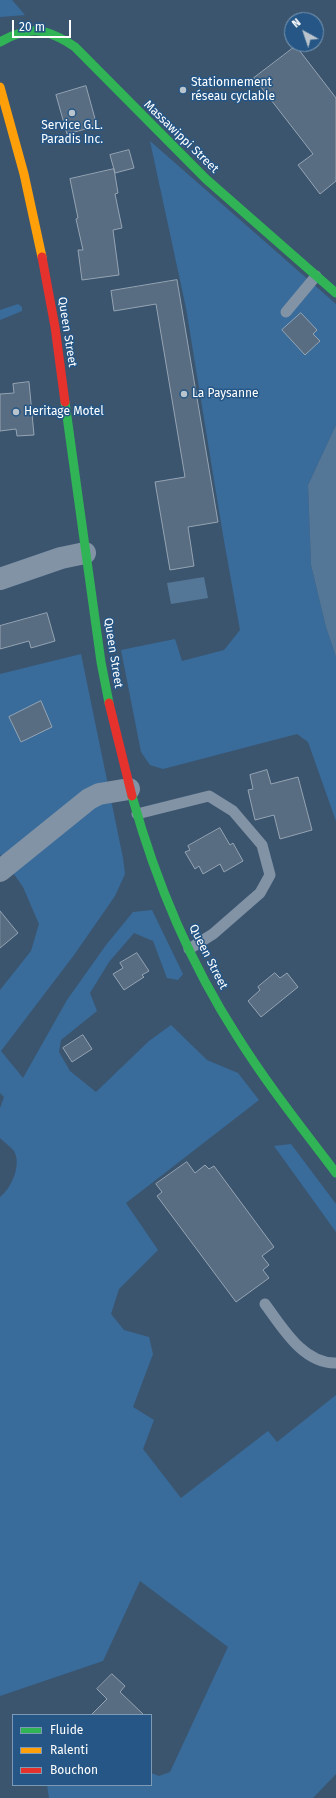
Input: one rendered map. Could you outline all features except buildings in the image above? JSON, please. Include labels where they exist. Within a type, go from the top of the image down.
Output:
[{"type":"main road","name":"Massawippi Street","points":[[0,42],[22,31],[35,29],[43,29],[66,40],[75,47],[206,179],[336,293]]},
{"type":"main road","name":"Queen Street","points":[[0,87],[37,228],[54,320],[73,452],[85,553],[108,700],[129,789],[158,876],[180,930],[225,1016],[258,1066],[336,1173]]},
{"type":"street","points":[[0,579],[61,558],[85,553]]},
{"type":"street","points":[[0,871],[89,799],[99,794],[129,789]]},
{"type":"lane","points":[[286,312],[316,276]]},
{"type":"lane","points":[[137,814],[209,796],[233,811],[262,845],[270,875],[260,893],[213,934],[189,949]]},
{"type":"lane","points":[[265,1304],[285,1331],[308,1355],[321,1360],[336,1363]]},
{"type":"shaded area","points":[[0,0],[12,0],[25,15],[0,17]]},
{"type":"shaded area","points":[[150,141],[336,304],[336,425],[308,485],[311,565],[326,627],[336,657],[336,821],[308,742],[297,734],[163,769],[150,765],[141,752],[121,650],[175,639],[182,661],[224,650],[240,630],[186,308]]},
{"type":"shaded area","points":[[18,304],[22,307],[22,311],[0,320],[0,310]]},
{"type":"shaded area","points":[[336,425],[336,657],[326,627],[311,565],[308,485]]},
{"type":"shaded area","points":[[204,577],[208,598],[171,604],[167,583]]},
{"type":"shaded area","points":[[81,654],[125,874],[115,896],[74,955],[1,1051],[23,1078],[67,1000],[106,945],[133,912],[152,910],[183,974],[178,980],[167,978],[153,941],[134,933],[109,962],[90,993],[97,1011],[61,1040],[59,1052],[70,1071],[96,1092],[149,1041],[171,1025],[207,1060],[238,1073],[259,1100],[126,1203],[158,1250],[119,1289],[111,1314],[124,1330],[149,1337],[153,1354],[133,1407],[154,1420],[143,1449],[181,1498],[268,1431],[277,1442],[336,1395],[336,1774],[313,1798],[49,1798],[47,1786],[152,1786],[152,1773],[159,1776],[170,1772],[228,1647],[140,1581],[103,1661],[0,1696],[0,1197],[11,1183],[17,1163],[14,1151],[0,1138],[0,1108],[4,1097],[0,1093],[0,990],[31,951],[39,924],[23,887],[0,854],[0,674]]},
{"type":"shaded area","points":[[291,1144],[336,1204],[336,1232],[274,1146]]},
{"type":"traffic: fast","points":[[0,42],[20,33],[38,31],[56,36],[75,47],[206,179],[336,293]]},
{"type":"traffic: fast","points":[[65,402],[101,662],[109,703]]},
{"type":"traffic: fast","points":[[132,796],[141,827],[163,889],[189,950],[204,979],[237,1036],[260,1071],[336,1173]]},
{"type":"traffic: slow","points":[[0,87],[24,174],[42,257]]},
{"type":"traffic: jam","points":[[42,257],[55,327],[65,402]]},
{"type":"traffic: jam","points":[[109,703],[132,796]]},
{"type":"place","name":"Stationnement réseau cyclable","points":[[183,90]]},
{"type":"place","name":"Service G.L. Paradis Inc.","points":[[72,113]]},
{"type":"place","name":"La Paysanne","points":[[184,394]]},
{"type":"place","name":"Heritage Motel","points":[[16,412]]}]
